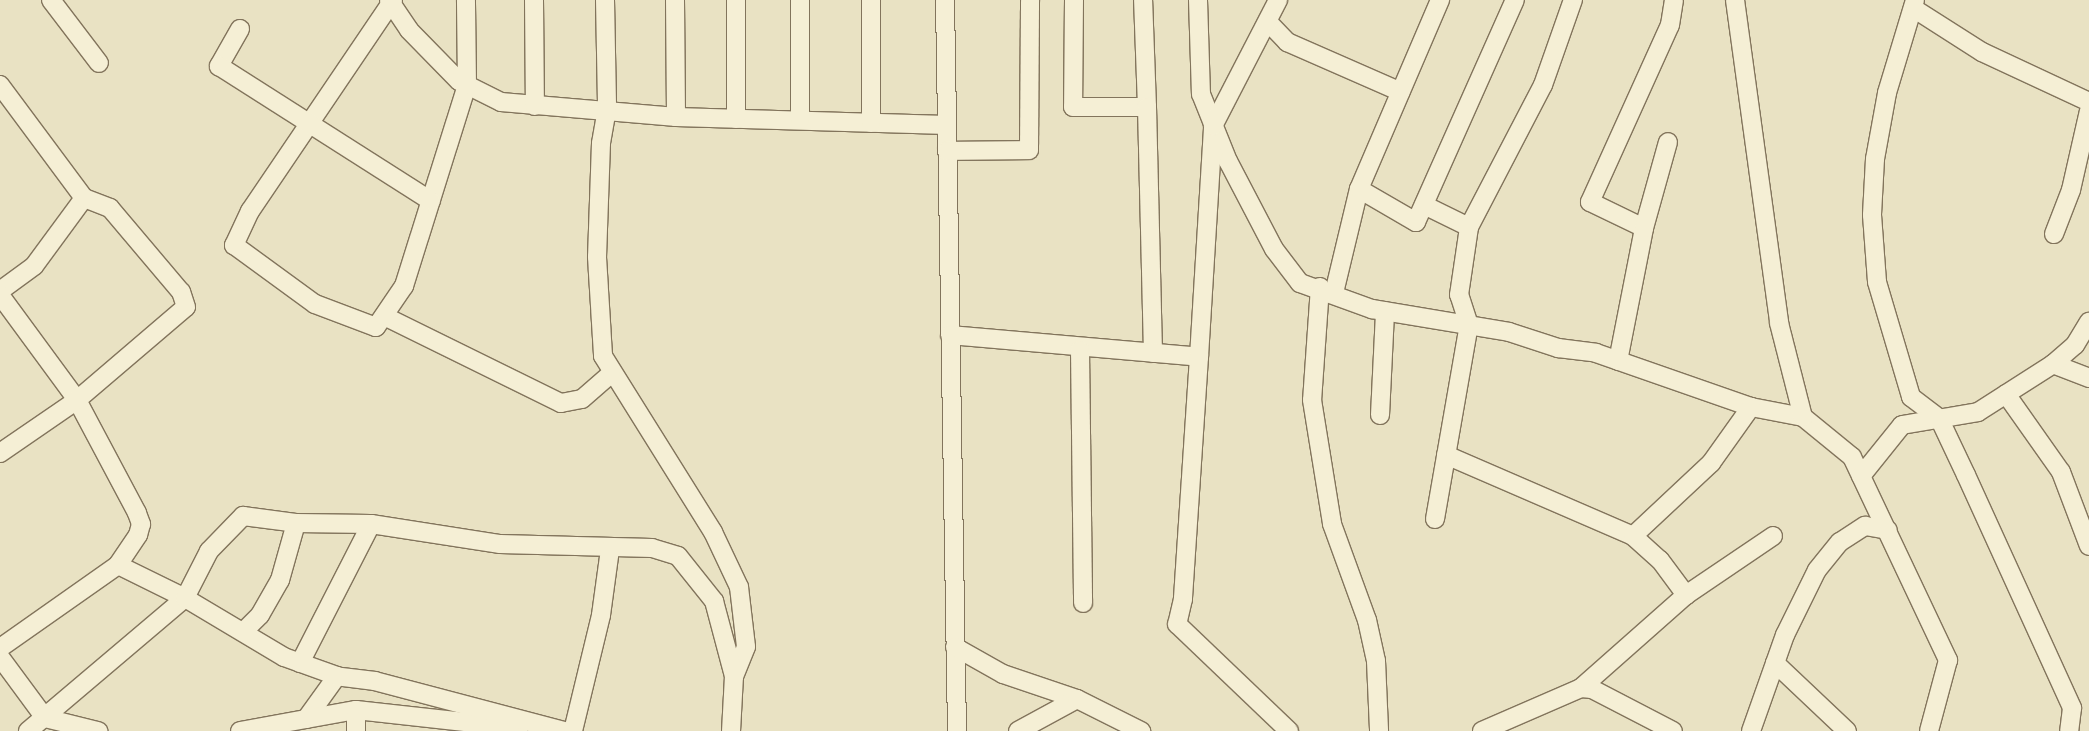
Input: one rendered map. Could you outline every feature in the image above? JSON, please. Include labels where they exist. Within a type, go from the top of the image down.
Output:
[{"type":"street","points":[[51,0],[99,63]]},
{"type":"street","points":[[466,0],[467,85],[404,286],[376,327],[315,304],[234,246],[250,211],[391,2],[409,30],[467,85],[501,102],[535,106],[606,109],[676,117],[947,125]]},
{"type":"street","points":[[534,0],[535,106]]},
{"type":"street","points":[[605,0],[606,109],[601,143],[597,257],[603,356],[611,374],[636,404],[713,532],[739,587],[746,647],[734,676]]},
{"type":"street","points":[[675,0],[676,117]]},
{"type":"street","points":[[736,0],[736,119]]},
{"type":"street","points":[[800,0],[800,120]]},
{"type":"street","points":[[871,0],[871,123]]},
{"type":"street","points":[[945,0],[957,731]]},
{"type":"street","points":[[947,151],[1029,150],[1030,0]]},
{"type":"street","points":[[1074,0],[1073,108],[1147,107]]},
{"type":"street","points":[[1143,0],[1153,353]]},
{"type":"street","points":[[1198,0],[1200,94],[1213,126],[1274,249],[1300,283],[1327,290],[1385,310],[1469,325],[1618,361],[1751,407],[1804,417],[1852,457],[1948,660],[1929,731]]},
{"type":"street","points":[[1278,0],[1213,126],[1183,599],[1177,624],[1289,731]]},
{"type":"street","points":[[1379,731],[1376,661],[1367,620],[1332,524],[1312,400],[1327,290],[1359,189],[1440,0]]},
{"type":"street","points":[[1359,189],[1416,222],[1515,0]]},
{"type":"street","points":[[1435,518],[1469,325],[1459,295],[1469,227],[1543,85],[1573,0]]},
{"type":"street","points":[[1644,228],[1590,202],[1670,26],[1674,0]]},
{"type":"street","points":[[1735,0],[1779,324],[1804,417]]},
{"type":"street","points":[[2069,731],[2072,708],[1939,418],[1910,397],[1877,282],[1872,215],[1875,159],[1887,94],[1914,4],[1982,52],[2089,102]]},
{"type":"street","points":[[1268,22],[1287,42],[1401,92]]},
{"type":"street","points":[[240,29],[219,66],[307,126],[431,201]]},
{"type":"street","points":[[0,85],[84,198],[110,208],[181,292],[186,307],[77,400],[0,453]]},
{"type":"street","points":[[2054,234],[2071,190],[2089,111]]},
{"type":"street","points":[[1618,361],[1644,228],[1668,142]]},
{"type":"street","points":[[0,291],[34,266],[84,198]]},
{"type":"street","points":[[1424,205],[1469,227]]},
{"type":"street","points":[[0,295],[77,400],[141,524],[118,565],[0,648]]},
{"type":"street","points":[[1380,415],[1385,310]]},
{"type":"street","points":[[384,316],[561,403],[582,399],[611,374]]},
{"type":"street","points":[[1862,476],[1902,425],[1978,412],[2054,364],[2075,346],[2089,322]]},
{"type":"street","points":[[950,335],[1080,350],[1199,357]]},
{"type":"street","points":[[1080,350],[1083,603]]},
{"type":"street","points":[[2054,364],[2089,378]]},
{"type":"street","points":[[2006,394],[2061,472],[2089,546]]},
{"type":"street","points":[[1633,536],[1711,463],[1751,407]]},
{"type":"street","points":[[1446,455],[1633,536],[1660,560],[1686,595]]},
{"type":"street","points":[[28,731],[185,598],[209,551],[243,516],[296,523],[371,524],[500,544],[610,549],[652,548],[678,556],[714,601],[734,676],[731,731]]},
{"type":"street","points":[[243,632],[260,615],[280,580],[296,523]]},
{"type":"street","points":[[300,662],[371,524]]},
{"type":"street","points":[[1751,731],[1775,663],[1817,570],[1840,542],[1865,526],[1888,530]]},
{"type":"street","points":[[1482,731],[1581,688],[1686,595],[1773,536]]},
{"type":"street","points":[[573,731],[601,615],[610,549]]},
{"type":"street","points":[[118,565],[185,598],[243,632],[300,662],[337,676],[375,681],[564,731]]},
{"type":"street","points":[[955,647],[1003,674],[1077,699],[1141,731]]},
{"type":"street","points":[[0,657],[45,718],[98,731]]},
{"type":"street","points":[[1775,663],[1847,731]]},
{"type":"street","points":[[306,719],[337,676]]},
{"type":"street","points":[[1581,688],[1674,731]]},
{"type":"street","points":[[1018,731],[1077,699]]},
{"type":"street","points":[[356,710],[356,731]]},
{"type":"street","points":[[240,731],[269,728],[356,710],[392,723],[545,731]]}]
